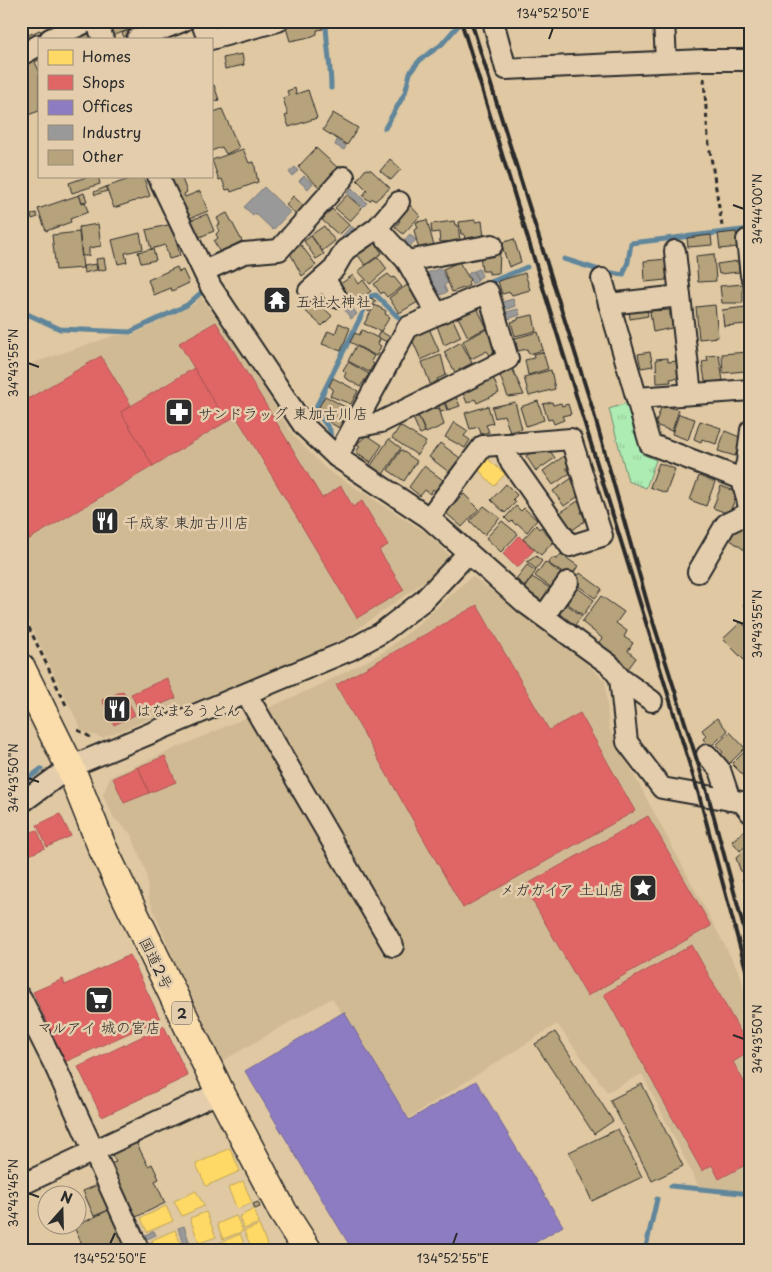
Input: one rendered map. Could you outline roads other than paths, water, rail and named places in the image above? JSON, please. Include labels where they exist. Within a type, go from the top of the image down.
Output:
[{"type":"highway","name":"国道2号","points":[[21,668],[70,767],[102,847],[220,1092],[283,1212],[308,1251]]},
{"type":"street","points":[[52,38],[89,21]]},
{"type":"street","points":[[96,21],[103,38]]},
{"type":"street","points":[[139,38],[183,21]]},
{"type":"street","points":[[201,21],[210,38]]},
{"type":"street","points":[[212,38],[278,21]]},
{"type":"street","points":[[493,21],[506,69],[703,60],[751,60]]},
{"type":"street","points":[[664,21],[666,62]]},
{"type":"street","points":[[21,55],[38,46]]},
{"type":"street","points":[[204,271],[244,253],[279,250],[344,177]]},
{"type":"street","points":[[159,178],[217,295],[304,426],[337,457],[429,518],[525,603],[610,665],[620,678],[652,701]]},
{"type":"street","points":[[309,291],[334,269],[345,250],[377,228],[399,202]]},
{"type":"street","points":[[377,228],[407,261],[437,314]]},
{"type":"street","points":[[747,240],[751,275]]},
{"type":"street","points":[[407,261],[468,259],[492,245]]},
{"type":"street","points":[[675,251],[691,394]]},
{"type":"street","points":[[324,278],[336,297]]},
{"type":"street","points":[[602,279],[650,444],[742,479]]},
{"type":"street","points":[[337,457],[408,327],[488,292],[508,359],[381,422],[355,427]]},
{"type":"street","points":[[609,304],[680,296]]},
{"type":"street","points":[[638,398],[751,390]]},
{"type":"street","points":[[698,572],[726,524],[750,514],[742,479],[747,462],[751,430]]},
{"type":"street","points":[[429,518],[482,446],[505,444],[571,439],[602,536],[570,546],[509,459],[505,444]]},
{"type":"street","points":[[21,803],[70,767],[350,650],[381,632],[424,600],[468,553]]},
{"type":"street","points":[[544,616],[568,582]]},
{"type":"street","points":[[620,678],[627,742],[662,788],[743,802]]},
{"type":"street","points":[[247,694],[392,946]]},
{"type":"street","points":[[708,755],[743,802]]},
{"type":"street","points":[[21,998],[55,1066],[139,1251]]},
{"type":"street","points":[[21,1185],[92,1150],[220,1092]]},
{"type":"waterway","points":[[326,21],[331,88]]},
{"type":"waterway","points":[[385,128],[405,93],[410,73],[414,67],[421,59],[441,45],[462,21]]},
{"type":"waterway","points":[[564,259],[602,271],[623,275],[628,262],[631,243],[751,229]]},
{"type":"waterway","points":[[486,284],[527,267]]},
{"type":"waterway","points":[[21,308],[25,313],[60,329],[130,332],[187,305],[205,289]]},
{"type":"waterway","points":[[331,442],[330,430],[315,409],[371,296],[376,295],[397,316],[405,320],[409,318]]},
{"type":"waterway","points":[[21,784],[41,769]]},
{"type":"waterway","points":[[671,1186],[751,1194]]},
{"type":"waterway","points":[[645,1251],[657,1199]]},
{"type":"railway","points":[[461,21],[699,795],[751,988]]},
{"type":"railway","points":[[471,21],[592,407],[649,609],[708,795],[751,955]]},
{"type":"place","name":"五社大神社","points":[[277,300]]},
{"type":"place","name":"サンドラッグ 東加古川店","points":[[179,412]]},
{"type":"place","name":"千成家 東加古川店","points":[[105,521]]},
{"type":"place","name":"はなまるうどん","points":[[117,709]]},
{"type":"place","name":"メガガイア 土山店","points":[[643,888]]},
{"type":"place","name":"マルアイ 城の宮店","points":[[99,1000]]}]
